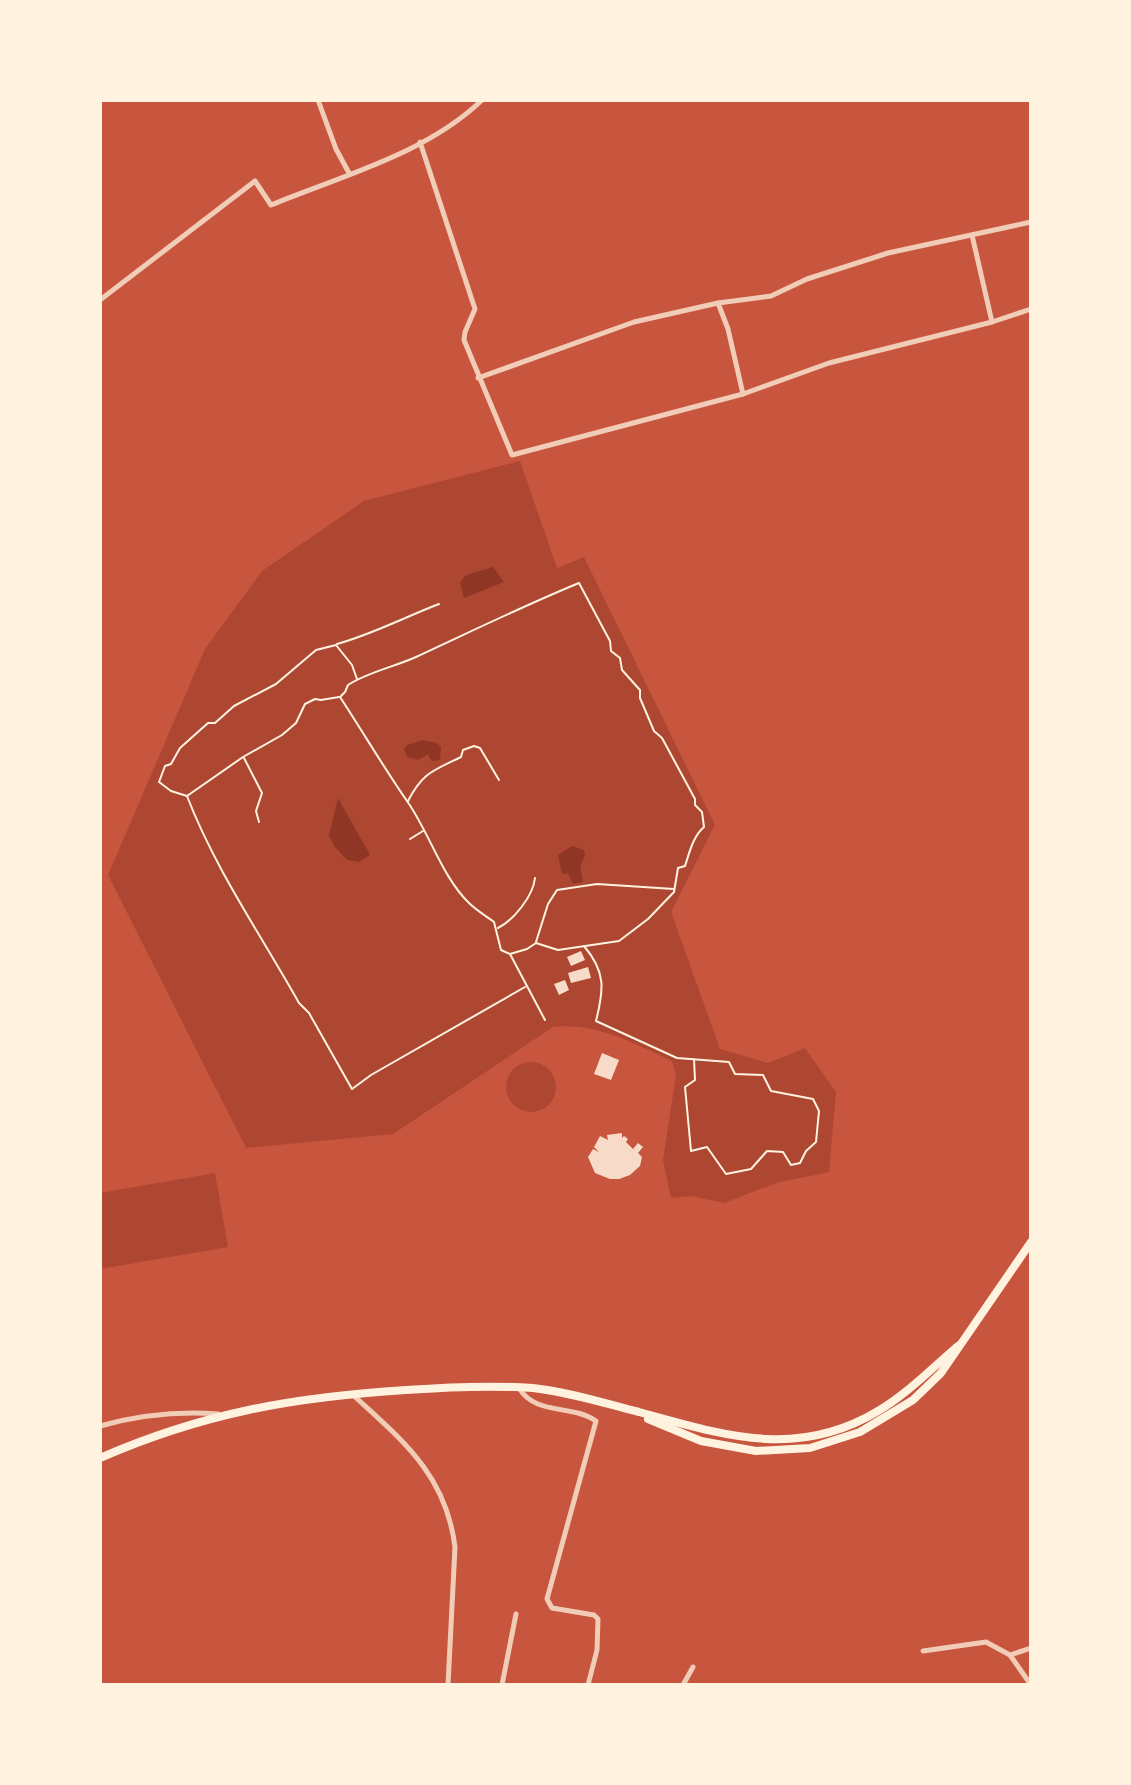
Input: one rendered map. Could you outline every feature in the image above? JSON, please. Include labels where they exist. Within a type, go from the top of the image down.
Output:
[{"type":"highway","points":[[100,1458],[168,1430],[270,1404],[352,1393],[449,1387],[519,1387],[570,1393],[624,1408],[675,1431],[727,1447],[779,1451],[810,1448],[860,1432],[913,1400],[941,1373],[1031,1242]]},
{"type":"street","points":[[318,100],[336,149],[349,173]]},
{"type":"street","points":[[100,300],[255,181],[271,205],[420,142],[462,118],[482,100]]},
{"type":"street","points":[[420,142],[475,309],[464,337],[478,378],[512,455],[743,394],[829,363],[992,322],[1031,309]]},
{"type":"street","points":[[478,378],[634,322],[718,303],[771,296],[807,279],[888,253],[1031,222]]},
{"type":"street","points":[[972,235],[992,322]]},
{"type":"street","points":[[718,303],[728,329],[743,394]]},
{"type":"street","points":[[519,1387],[525,1397],[538,1405],[585,1415],[596,1421],[547,1599],[552,1608],[594,1615],[598,1619],[597,1650],[588,1685]]},
{"type":"street","points":[[352,1393],[421,1461],[436,1482],[445,1503],[455,1547],[448,1685]]},
{"type":"street","points":[[100,1426],[138,1415],[182,1412],[223,1414]]},
{"type":"street","points":[[502,1685],[516,1614]]},
{"type":"street","points":[[923,1651],[986,1642],[1010,1655],[1031,1685]]},
{"type":"street","points":[[1010,1655],[1031,1648]]},
{"type":"street","points":[[683,1685],[693,1667]]},
{"type":"path","points":[[187,796],[243,757],[282,735],[296,723],[305,704],[315,699],[340,697],[348,685],[357,679],[387,670],[513,610],[579,583],[610,641],[611,651],[620,658],[622,670],[640,690],[640,698],[654,731],[662,738],[695,799],[695,805],[702,812],[704,827],[698,832],[685,866],[678,868],[674,892],[648,919],[619,941],[558,950],[536,943]]},
{"type":"path","points":[[157,789],[165,766],[171,764],[180,748],[208,723],[215,723],[234,706],[276,684],[316,650],[394,625],[439,604]]},
{"type":"path","points":[[336,645],[352,665],[357,679]]},
{"type":"path","points":[[340,697],[469,903],[494,922],[501,950],[510,954],[545,1020]]},
{"type":"path","points":[[408,802],[418,782],[429,772],[461,757],[463,750],[474,746],[480,748],[499,780]]},
{"type":"path","points":[[243,757],[262,793],[256,811],[259,822]]},
{"type":"path","points":[[159,782],[171,791],[187,796]]},
{"type":"path","points":[[187,796],[197,823],[240,904],[299,1003],[309,1013],[352,1089],[527,986]]},
{"type":"path","points":[[410,839],[424,830]]},
{"type":"path","points":[[497,929],[509,923],[532,890],[535,878]]},
{"type":"path","points":[[510,954],[536,943],[548,904],[557,890],[597,884],[674,889]]},
{"type":"path","points":[[583,945],[601,970],[602,999],[596,1021],[677,1058],[694,1059],[729,1062],[735,1074],[763,1075],[771,1091],[813,1099],[819,1111],[816,1142],[806,1151],[800,1163],[791,1165],[783,1152],[767,1151],[751,1169],[726,1174],[707,1147],[691,1151],[685,1087],[695,1080],[694,1059]]},
{"type":"shaded area","points":[[520,461],[557,568],[584,557],[715,825],[671,912],[720,1049],[768,1063],[805,1048],[836,1092],[829,1172],[776,1183],[724,1203],[692,1196],[671,1198],[663,1160],[676,1075],[672,1061],[615,1036],[569,1026],[553,1027],[393,1134],[246,1148],[108,875],[205,649],[262,571],[364,501]]},
{"type":"shaded area","points":[[493,567],[504,582],[464,598],[460,582],[466,575]]},
{"type":"shaded area","points":[[423,740],[441,747],[440,760],[431,761],[428,754],[418,760],[407,757],[404,749],[407,745]]},
{"type":"shaded area","points":[[338,798],[370,855],[359,862],[347,860],[329,836]]},
{"type":"shaded area","points":[[572,846],[584,850],[585,856],[580,866],[583,882],[573,884],[568,873],[562,874],[558,855]]},
{"type":"shaded area","points":[[531,1062],[549,1069],[556,1087],[549,1105],[531,1112],[513,1105],[506,1087],[513,1069]]},
{"type":"shaded area","points":[[215,1173],[228,1247],[100,1269],[100,1193]]},
{"type":"building","points":[[581,951],[585,960],[571,966],[567,957]]},
{"type":"building","points":[[588,967],[591,978],[571,983],[568,973]]},
{"type":"building","points":[[565,980],[569,990],[559,995],[554,984]]},
{"type":"building","points":[[602,1053],[619,1060],[611,1080],[594,1074]]},
{"type":"building","points":[[622,1133],[622,1138],[628,1139],[626,1142],[633,1149],[638,1143],[643,1147],[638,1153],[642,1157],[640,1166],[619,1179],[595,1173],[588,1157],[593,1149],[599,1152],[594,1147],[600,1136],[608,1140],[607,1135]]}]
